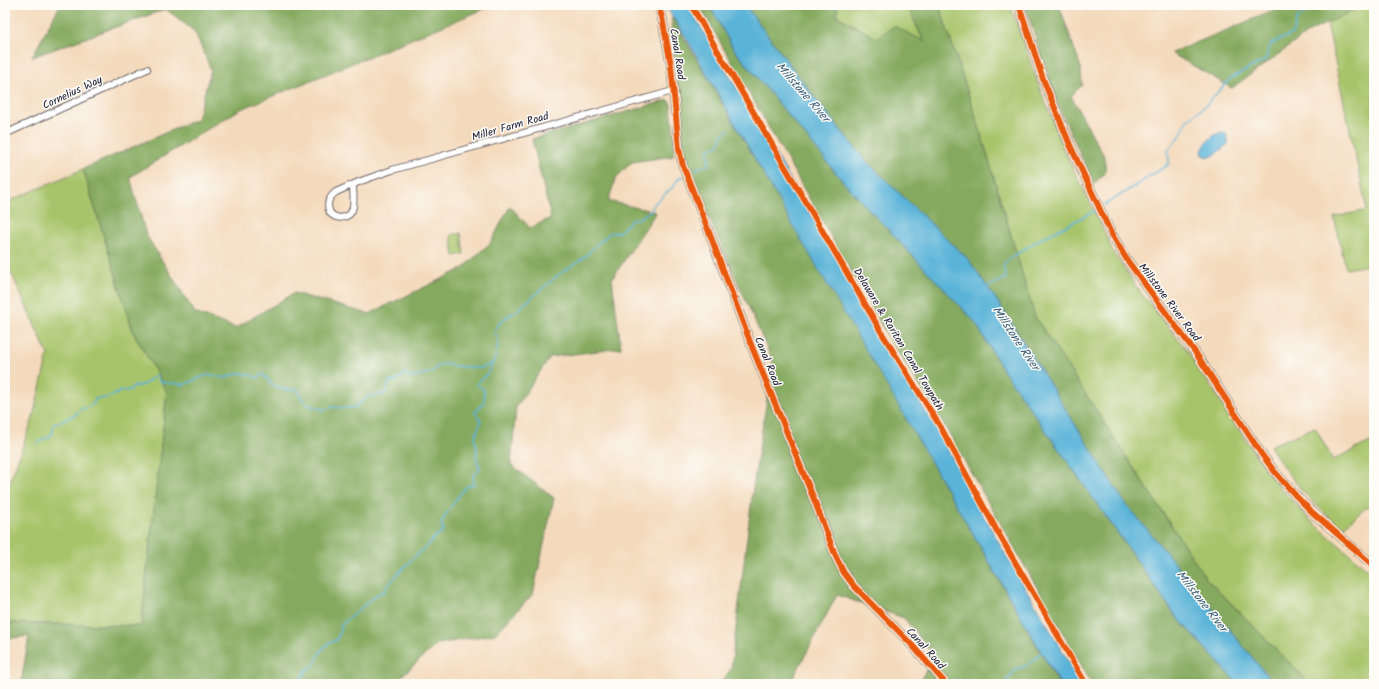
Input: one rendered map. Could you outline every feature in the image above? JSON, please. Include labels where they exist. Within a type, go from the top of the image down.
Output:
[{"type":"street","name":"Canal Road","points":[[658,5],[664,24],[671,65],[679,149],[683,166],[710,232],[763,375],[840,566],[854,586],[946,684]]},
{"type":"street","name":"Millstone River Road","points":[[1019,5],[1043,79],[1064,132],[1101,212],[1127,260],[1195,352],[1262,455],[1275,472],[1312,512],[1374,566]]},
{"type":"street","name":"Cornelius Way","points":[[5,134],[147,69]]},
{"type":"street","name":"Miller Farm Road","points":[[353,186],[353,206],[350,214],[346,217],[338,218],[330,213],[327,205],[328,200],[336,192],[392,170],[673,91]]},
{"type":"green space","points":[[60,5],[494,5],[239,110],[130,177],[146,235],[195,313],[236,328],[294,293],[369,314],[462,269],[491,242],[510,206],[530,228],[551,218],[532,139],[668,100],[671,104],[675,148],[673,156],[632,162],[616,178],[608,201],[656,212],[612,279],[621,348],[550,357],[516,407],[511,465],[554,498],[533,594],[495,634],[437,644],[393,684],[21,684],[29,636],[5,639],[5,623],[141,626],[167,392],[134,334],[83,169],[197,119],[211,70],[195,32],[166,9],[32,57]]},
{"type":"green space","points":[[699,5],[709,5],[733,48],[846,185],[975,322],[1003,370],[1177,618],[1238,684],[1092,684],[935,409],[890,340]]},
{"type":"green space","points":[[745,5],[837,5],[837,16],[876,38],[894,26],[924,41],[909,9],[875,5],[939,5],[979,127],[1035,317],[1205,577],[1310,684],[1274,684],[1123,500],[998,302],[968,259],[865,160],[811,93]]},
{"type":"green space","points":[[837,5],[875,5],[909,9],[924,42],[876,38],[837,16]]},
{"type":"green space","points":[[939,5],[1010,5],[1040,89],[1068,159],[1100,222],[1114,254],[1141,293],[1187,350],[1259,460],[1279,487],[1309,519],[1374,575],[1374,684],[1310,684],[1205,577],[1035,317],[979,127]]},
{"type":"green space","points":[[1025,5],[1059,5],[1081,68],[1082,85],[1071,96],[1104,156],[1106,172],[1094,184],[1057,103]]},
{"type":"green space","points":[[1287,5],[1364,5],[1309,32],[1232,88],[1171,53]]},
{"type":"green space","points":[[1330,5],[1374,5],[1374,264],[1346,269],[1334,217],[1367,210],[1326,19]]},
{"type":"green space","points":[[672,17],[880,372],[1059,684],[918,684],[934,656],[904,618],[837,595],[790,684],[720,684],[731,669],[754,480],[773,362],[704,206],[684,150],[677,68],[671,32]]},
{"type":"green space","points":[[83,169],[134,334],[167,392],[141,626],[5,623],[5,495],[32,421],[48,355],[5,259],[5,203]]},
{"type":"green space","points":[[461,233],[464,254],[454,256],[451,235]]},
{"type":"green space","points":[[1315,427],[1333,460],[1374,440],[1374,501],[1341,529],[1304,493],[1284,468],[1270,446]]},
{"type":"water","points":[[665,5],[688,5],[875,327],[935,427],[1003,550],[1082,684],[1060,684],[800,238],[685,36]]},
{"type":"water","name":"Millstone River","points":[[709,5],[745,5],[811,93],[865,160],[968,259],[998,302],[1123,500],[1274,684],[1238,684],[1176,616],[1003,370],[975,322],[846,185],[733,48]]},
{"type":"water","points":[[1221,132],[1226,134],[1228,144],[1213,156],[1208,157],[1203,155],[1202,151],[1207,142],[1214,135]]},
{"type":"waterway","points":[[1105,205],[1169,164],[1168,150],[1180,136],[1187,120],[1204,107],[1231,78],[1265,60],[1271,44],[1292,34],[1297,19],[1314,5]]},
{"type":"waterway","points":[[689,173],[693,169],[704,167],[709,164],[708,150],[719,144],[723,134],[729,129]]},
{"type":"waterway","points":[[295,684],[301,679],[307,670],[314,665],[321,651],[328,644],[336,640],[339,635],[341,625],[376,595],[385,591],[386,587],[411,560],[436,536],[441,534],[444,529],[441,525],[452,504],[467,486],[475,483],[473,479],[474,474],[480,467],[476,455],[477,447],[475,438],[481,422],[475,412],[484,403],[484,390],[476,384],[488,372],[495,358],[498,347],[498,337],[494,334],[496,327],[558,275],[585,257],[610,233],[619,232],[633,219],[638,219],[651,210],[655,203],[672,188],[679,178],[683,176]]},
{"type":"waterway","points":[[987,287],[1006,278],[1003,264],[1012,257],[1039,240],[1096,210]]},
{"type":"waterway","points":[[37,444],[43,439],[50,437],[53,431],[53,425],[75,415],[81,409],[86,409],[94,403],[95,399],[107,398],[122,391],[130,390],[133,387],[145,384],[156,375],[158,380],[161,382],[183,385],[210,375],[224,378],[241,373],[252,375],[257,378],[263,374],[272,385],[286,390],[296,389],[299,391],[300,396],[306,404],[324,410],[332,407],[355,407],[367,397],[384,394],[387,391],[390,381],[395,381],[406,373],[409,378],[432,372],[438,366],[446,364],[481,368],[493,363]]},
{"type":"waterway","points":[[1004,684],[1016,669],[1026,666],[1032,662],[1042,651]]},
{"type":"waterway","points":[[953,682],[955,680],[969,681],[974,684]]},
{"type":"cycle path","points":[[658,5],[662,17],[671,65],[679,149],[683,166],[752,347],[836,557],[844,573],[854,586],[912,645],[946,684]]},
{"type":"cycle path","name":"Delaware & Raritan Canal Towpath","points":[[691,5],[883,335],[940,426],[997,531],[1086,684]]},
{"type":"cycle path","points":[[1019,5],[1043,79],[1070,145],[1110,231],[1127,260],[1195,352],[1262,455],[1275,472],[1312,512],[1374,566]]}]
